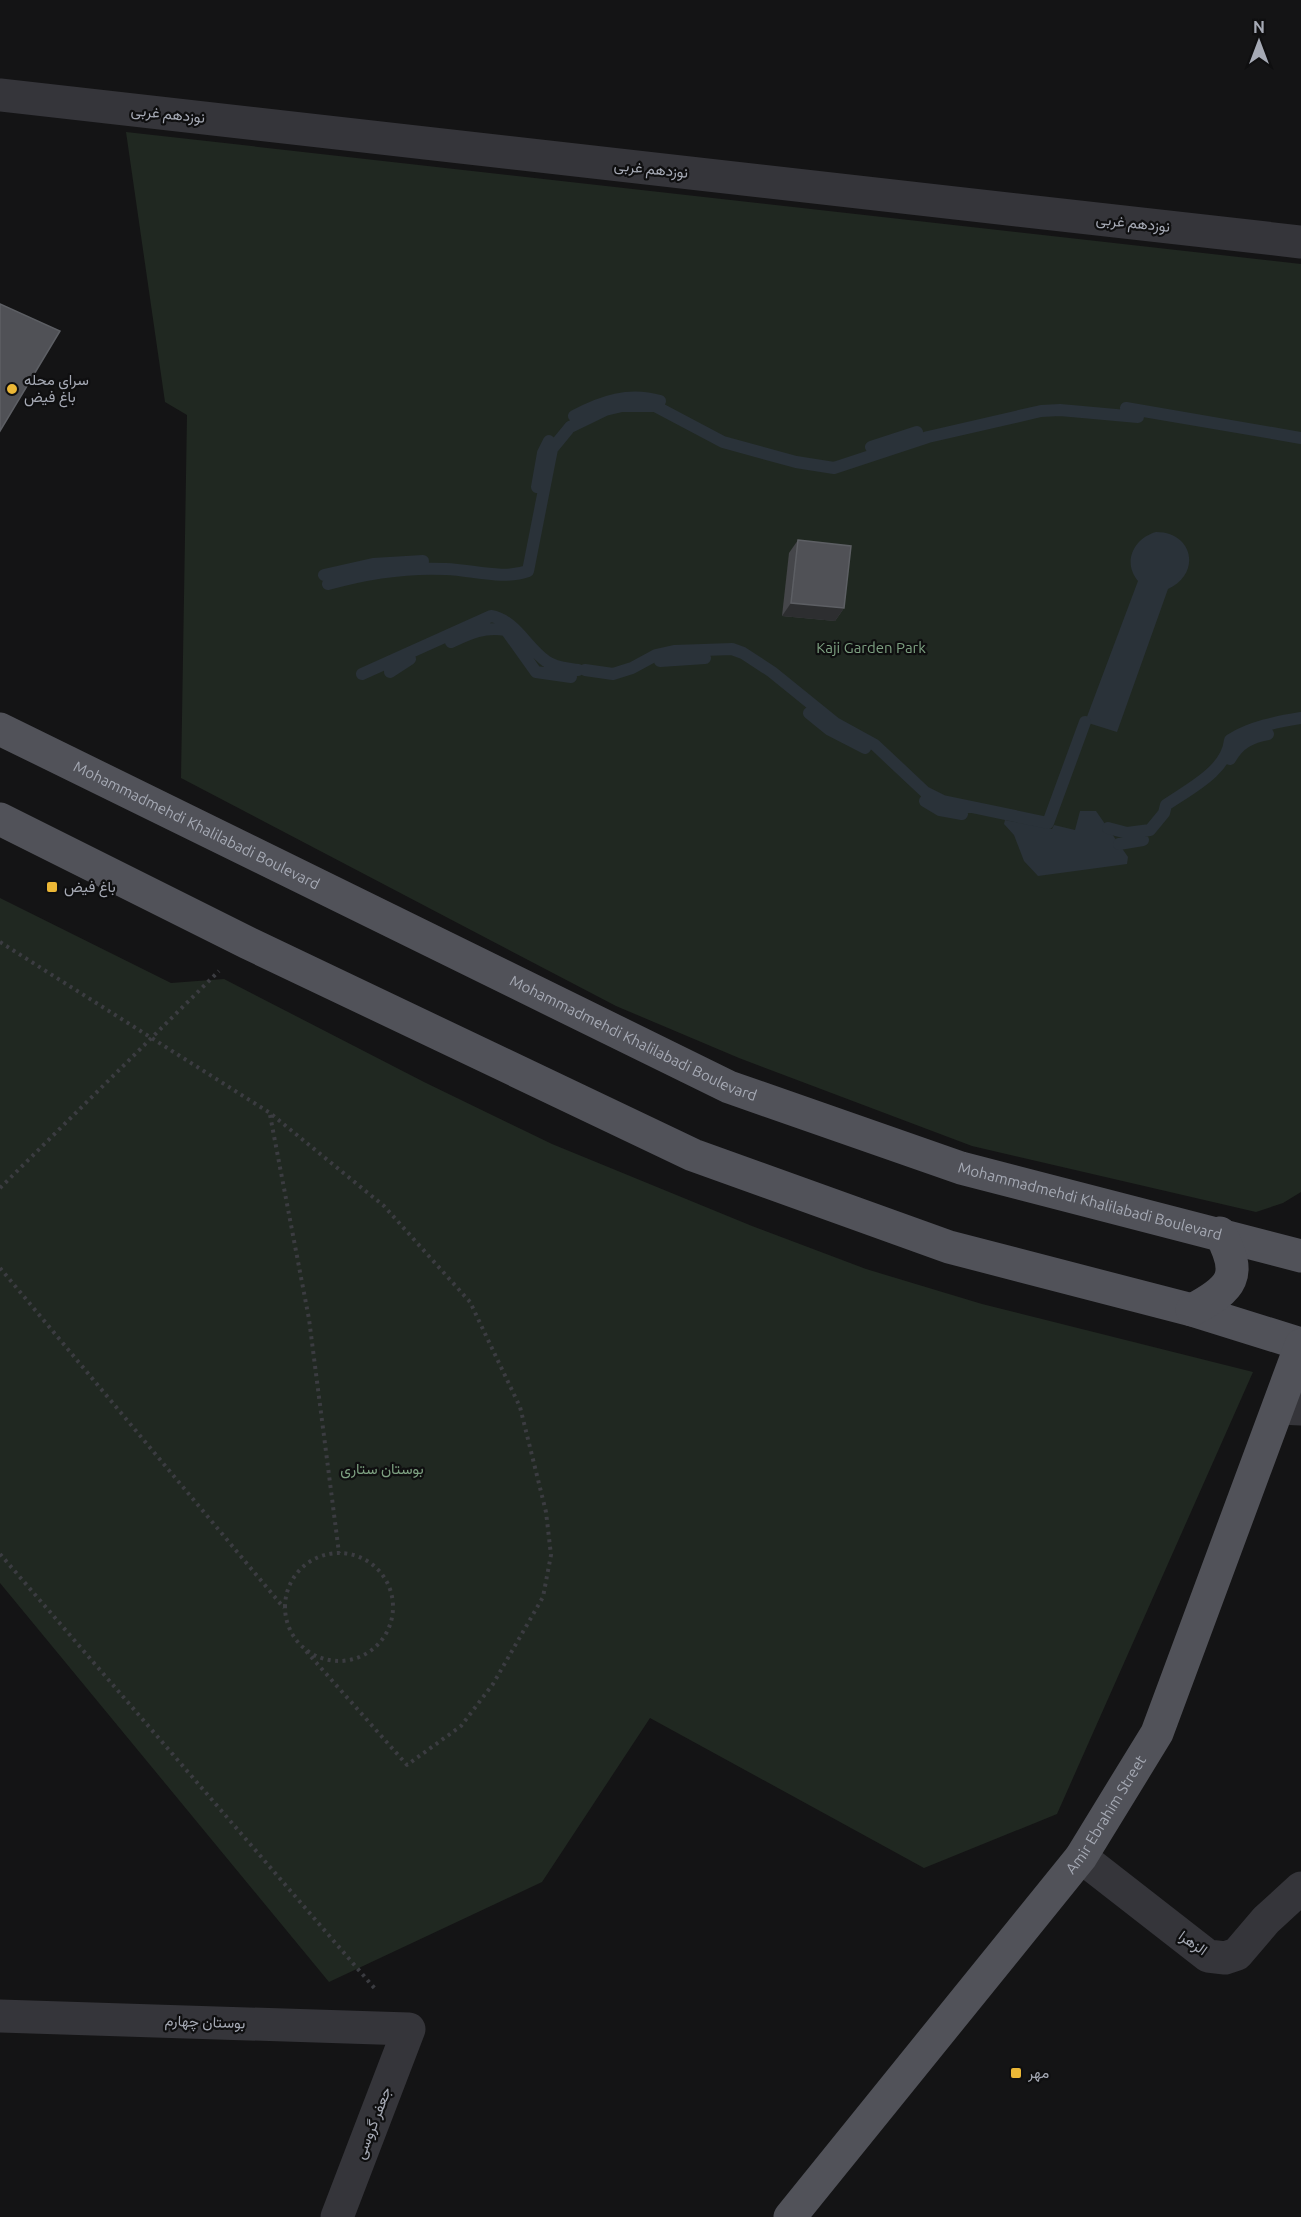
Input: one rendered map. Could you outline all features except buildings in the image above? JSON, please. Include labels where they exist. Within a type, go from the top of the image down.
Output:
[{"type":"main road","name":"Mohammadmehdi Khalilabadi Boulevard","points":[[0,729],[729,1087],[961,1168],[1220,1233],[1301,1256]]},
{"type":"main road","points":[[0,819],[248,943],[693,1155],[949,1247],[1192,1310],[1301,1344]]},
{"type":"main road","points":[[1192,1310],[1217,1297],[1232,1279],[1233,1257],[1220,1233]]},
{"type":"main road","name":"Amir Ebrahim Street","points":[[790,2217],[1081,1857],[1157,1733],[1290,1409],[1301,1344]]},
{"type":"street","name":"نوزدهم غربی","points":[[0,95],[1301,242]]},
{"type":"street","name":"الزهرا","points":[[1081,1857],[1208,1956],[1225,1958],[1237,1954],[1266,1920],[1301,1888]]},
{"type":"street","name":"بوستان چهارم","points":[[0,2016],[409,2029]]},
{"type":"street","name":"جعفر گروسی","points":[[337,2217],[409,2029]]},
{"type":"path","points":[[0,942],[270,1113],[384,1206],[470,1302],[520,1407],[546,1512],[551,1555],[543,1597],[493,1683],[460,1726],[407,1765],[294,1638],[286,1624],[284,1608],[286,1591],[294,1576],[305,1564],[320,1556],[339,1552],[358,1555],[374,1565],[387,1579],[393,1597],[394,1616],[387,1634],[375,1649],[359,1658],[340,1662],[322,1660],[305,1650]]},
{"type":"path","points":[[0,1188],[248,943]]},
{"type":"path","points":[[270,1113],[309,1319],[339,1552]]},
{"type":"path","points":[[0,1268],[284,1608]]},
{"type":"path","points":[[0,1554],[409,2029]]},
{"type":"green space","name":"Kaji Garden Park","points":[[126,132],[1301,264],[1301,1192],[1283,1203],[1256,1212],[972,1146],[739,1058],[616,1006],[181,778],[187,415],[165,402]]},
{"type":"green space","name":"بوستان ستاری","points":[[0,898],[171,983],[224,979],[424,1082],[552,1144],[752,1226],[866,1269],[982,1304],[1253,1372],[1057,1814],[924,1868],[650,1718],[542,1882],[329,1982],[0,1583]]},
{"type":"shaded area","points":[[1156,532],[1169,534],[1178,539],[1189,554],[1189,564],[1179,582],[1168,589],[1117,732],[1085,722],[1138,581],[1131,566],[1133,552],[1136,545],[1148,535]]},
{"type":"shaded area","points":[[1080,811],[1096,811],[1128,857],[1127,864],[1038,876],[1024,861],[1014,835],[1004,824],[1005,820],[1052,829],[1054,825],[1075,830]]},
{"type":"waterway","points":[[574,416],[605,402],[627,398],[649,398],[660,401]]},
{"type":"waterway","points":[[328,584],[372,574],[416,569],[446,569],[498,575],[528,571],[552,449],[570,427],[605,410],[622,406],[655,406],[723,442],[796,462],[834,468],[928,437],[1041,411],[1060,410],[1138,417]]},
{"type":"waterway","points":[[1126,408],[1301,438]]},
{"type":"waterway","points":[[871,447],[917,432]]},
{"type":"waterway","points":[[537,487],[543,453],[549,441]]},
{"type":"waterway","points":[[324,575],[373,564],[423,561]]},
{"type":"waterway","points":[[362,674],[491,616],[507,623],[550,663],[578,670]]},
{"type":"waterway","points":[[451,642],[484,630],[506,630],[536,672],[571,677]]},
{"type":"waterway","points":[[585,670],[613,674],[632,668],[656,655],[674,651],[732,649],[743,653],[772,672],[835,723],[875,745],[925,792],[943,801],[1048,823],[1085,722]]},
{"type":"waterway","points":[[660,661],[705,658]]},
{"type":"waterway","points":[[390,672],[410,659]]},
{"type":"waterway","points":[[809,713],[830,730],[865,748]]},
{"type":"waterway","points":[[1108,828],[1127,833],[1150,830],[1164,813],[1166,805],[1196,786],[1214,770],[1222,761],[1230,740],[1255,728],[1301,718]]},
{"type":"waterway","points":[[1230,759],[1246,742],[1268,734]]},
{"type":"waterway","points":[[925,801],[940,810],[962,814]]},
{"type":"waterway","points":[[1119,844],[1143,840]]},
{"type":"place","name":"سرای محله باغ فیض","points":[[12,389]]},
{"type":"place","name":"باغ فیض","points":[[52,887]]},
{"type":"place","name":"مهر","points":[[1016,2073]]}]
